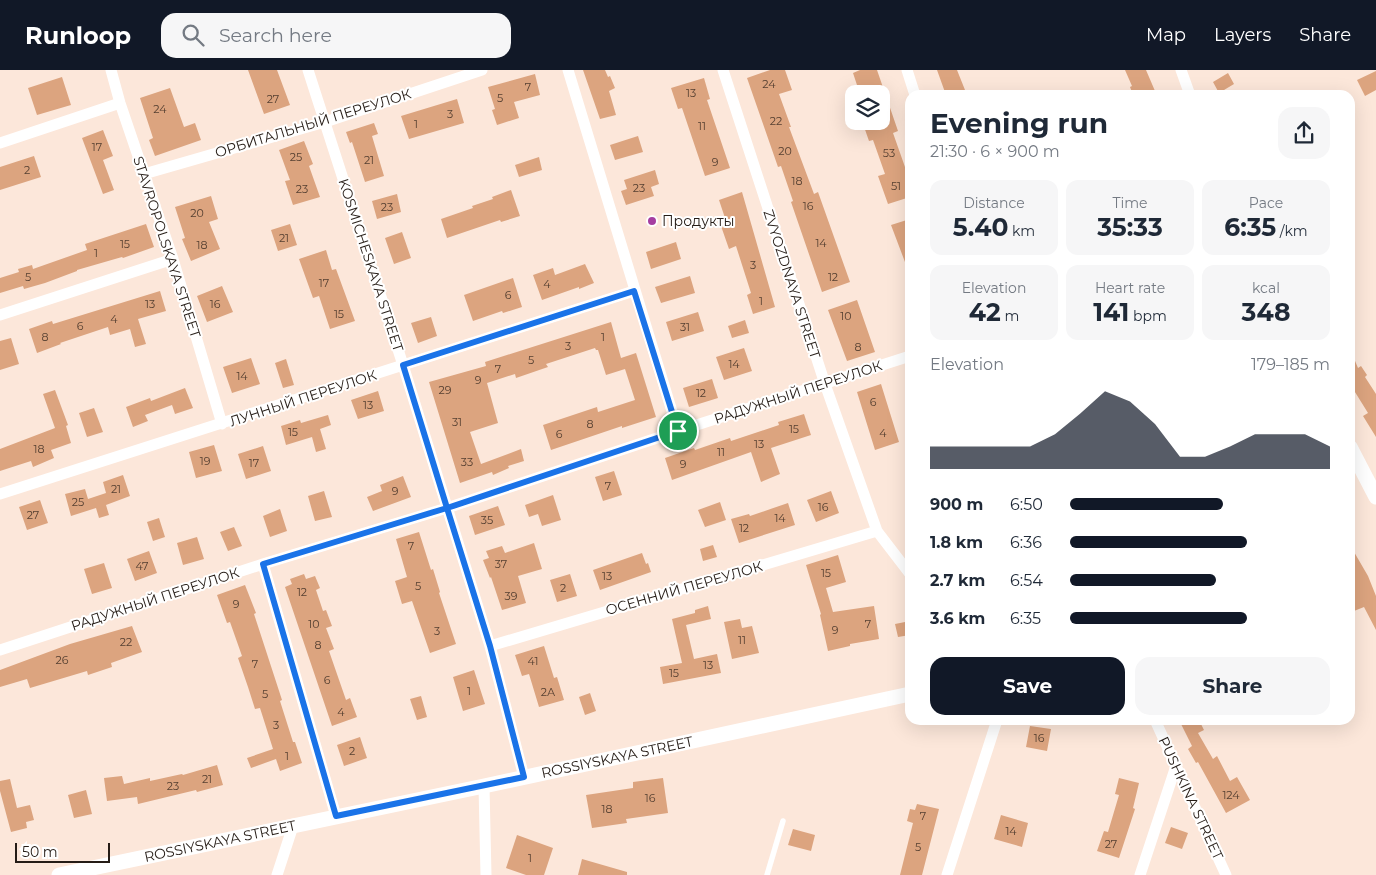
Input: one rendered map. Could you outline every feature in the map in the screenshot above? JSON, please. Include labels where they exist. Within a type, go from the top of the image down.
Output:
[{"type":"street","name":"STAVROPOLSKAYA STREET","points":[[111,70],[120,103],[173,259],[222,424]]},
{"type":"street","name":"KOSMICHESKAYA STREET","points":[[308,70],[403,365],[490,646],[524,777]]},
{"type":"street","name":"ОРБИТАЛЬНЫЙ ПЕРЕУЛОК","points":[[144,174],[325,122],[482,70]]},
{"type":"street","points":[[568,70],[678,431]]},
{"type":"street","name":"ZVYOZDNAYA STREET","points":[[723,70],[825,384],[878,531],[905,567]]},
{"type":"street","points":[[907,70],[913,90]]},
{"type":"street","points":[[1181,70],[1188,90]]},
{"type":"street","points":[[0,143],[120,103]]},
{"type":"street","points":[[0,315],[173,259]]},
{"type":"street","name":"ЛУННЫЙ ПЕРЕУЛОК","points":[[0,494],[634,291]]},
{"type":"street","name":"РАДУЖНЫЙ ПЕРЕУЛОК","points":[[0,650],[263,564],[447,508],[905,358]]},
{"type":"street","points":[[1355,456],[1376,496]]},
{"type":"street","name":"ОСЕННИЙ ПЕРЕУЛОК","points":[[490,646],[878,531]]},
{"type":"street","points":[[263,564],[336,816]]},
{"type":"street","name":"ROSSIYSKAYA STREET","points":[[60,875],[905,695]]},
{"type":"street","points":[[947,875],[994,725]]},
{"type":"street","name":"PUSHKINA STREET","points":[[1157,725],[1226,875]]},
{"type":"street","points":[[1140,875],[1176,766]]},
{"type":"street","points":[[484,786],[486,875]]},
{"type":"street","points":[[276,875],[293,826]]},
{"type":"lane","points":[[767,875],[783,821]]},
{"type":"building","points":[[248,70],[277,70],[290,105],[264,114]]},
{"type":"building","points":[[583,70],[605,70],[608,77],[610,76],[615,88],[609,91],[616,115],[600,119]]},
{"type":"building","points":[[770,70],[785,70],[792,90],[779,94],[791,127],[789,127],[814,194],[818,192],[850,282],[822,292],[791,202],[793,201],[781,166],[778,167],[747,78]]},
{"type":"building","points":[[860,70],[877,70],[882,85],[857,85],[853,73]]},
{"type":"building","points":[[937,70],[957,70],[965,90],[944,90]]},
{"type":"building","points":[[1125,70],[1146,70],[1155,90],[1131,90],[1130,87],[1132,86]]},
{"type":"building","points":[[1376,71],[1376,90],[1365,96],[1357,80]]},
{"type":"building","points":[[1228,73],[1234,84],[1224,90],[1217,90],[1213,82]]},
{"type":"building","points":[[535,74],[540,95],[514,102],[519,118],[497,125],[492,110],[495,109],[488,87]]},
{"type":"building","points":[[62,77],[71,105],[37,115],[28,88]]},
{"type":"building","points":[[704,78],[710,99],[707,100],[730,168],[705,176],[682,108],[678,109],[671,88]]},
{"type":"building","points":[[170,88],[184,127],[195,123],[201,140],[155,156],[149,140],[153,138],[140,98]]},
{"type":"building","points":[[457,99],[464,123],[409,139],[401,116]]},
{"type":"building","points":[[890,108],[898,131],[893,133],[905,167],[905,199],[888,204],[878,176],[885,174],[873,140],[869,141],[865,130],[890,130]]},
{"type":"building","points":[[374,123],[378,134],[372,136],[384,176],[365,182],[352,142],[350,143],[346,132]]},
{"type":"building","points":[[103,130],[113,156],[103,160],[114,190],[103,194],[82,138]]},
{"type":"building","points":[[638,136],[643,152],[615,160],[610,145]]},
{"type":"building","points":[[304,141],[313,164],[309,166],[320,197],[293,205],[285,181],[290,180],[279,150]]},
{"type":"building","points":[[34,156],[41,177],[0,190],[0,167]]},
{"type":"building","points":[[539,157],[542,170],[519,177],[515,165]]},
{"type":"building","points":[[655,170],[659,184],[651,187],[654,196],[626,205],[621,191],[627,189],[624,180]]},
{"type":"building","points":[[511,190],[520,216],[501,222],[500,220],[447,238],[441,219],[473,208],[472,206]]},
{"type":"building","points":[[742,192],[775,307],[753,314],[747,295],[751,293],[736,246],[729,249],[721,226],[727,224],[719,200]]},
{"type":"building","points":[[397,194],[401,212],[377,219],[372,201]]},
{"type":"building","points":[[211,196],[218,219],[209,222],[220,249],[191,261],[182,239],[185,238],[175,207]]},
{"type":"building","points":[[905,221],[905,262],[891,225]]},
{"type":"building","points":[[146,224],[154,247],[123,258],[77,270],[45,283],[24,289],[23,286],[0,293],[0,278],[19,272],[18,269],[32,265],[33,269],[87,250],[85,244]]},
{"type":"building","points":[[290,224],[297,245],[278,251],[271,230]]},
{"type":"building","points":[[402,232],[411,258],[394,264],[385,238]]},
{"type":"building","points":[[676,242],[681,259],[651,269],[646,252]]},
{"type":"building","points":[[326,250],[332,270],[336,269],[355,321],[330,329],[319,296],[313,298],[299,259]]},
{"type":"building","points":[[585,264],[594,283],[542,300],[533,275],[553,268],[555,275]]},
{"type":"building","points":[[690,276],[695,293],[661,303],[655,287]]},
{"type":"building","points":[[513,278],[522,307],[503,313],[502,311],[473,321],[464,295]]},
{"type":"building","points":[[222,286],[233,312],[207,322],[197,296]]},
{"type":"building","points":[[160,291],[166,311],[138,319],[146,344],[135,347],[130,329],[110,335],[108,327],[37,353],[29,329],[52,321],[53,324]]},
{"type":"building","points":[[857,300],[875,352],[847,361],[828,310]]},
{"type":"building","points":[[698,312],[704,331],[672,341],[666,322]]},
{"type":"building","points":[[431,317],[437,336],[418,343],[411,323]]},
{"type":"building","points":[[745,320],[749,333],[732,338],[728,326]]},
{"type":"building","points":[[611,322],[621,358],[636,353],[656,417],[622,428],[622,426],[551,450],[543,425],[597,407],[598,412],[635,400],[625,369],[606,375],[598,350],[595,348],[546,364],[548,367],[516,378],[515,374],[487,383],[498,423],[470,432],[481,464],[521,449],[524,461],[508,466],[509,468],[493,475],[492,472],[460,483],[429,382],[486,366],[485,362]]},
{"type":"building","points":[[11,338],[19,364],[0,370],[0,341]]},
{"type":"building","points":[[744,348],[752,371],[724,380],[716,357]]},
{"type":"building","points":[[251,358],[260,384],[232,393],[223,367]]},
{"type":"building","points":[[286,359],[294,385],[283,388],[275,363]]},
{"type":"building","points":[[1355,361],[1358,368],[1361,366],[1367,375],[1365,377],[1376,394],[1376,437],[1363,416],[1368,413],[1355,392]]},
{"type":"building","points":[[712,379],[718,398],[689,407],[683,388]]},
{"type":"building","points":[[881,384],[899,442],[875,450],[857,392]]},
{"type":"building","points":[[185,388],[193,408],[175,414],[172,405],[145,415],[148,421],[133,427],[126,407],[150,398],[151,401]]},
{"type":"building","points":[[55,390],[68,425],[66,426],[71,443],[51,450],[54,458],[33,467],[31,461],[0,471],[0,449],[55,428],[43,394]]},
{"type":"building","points":[[378,391],[384,411],[358,419],[351,400]]},
{"type":"building","points":[[94,408],[103,432],[87,437],[79,413]]},
{"type":"building","points":[[804,414],[811,435],[771,448],[780,474],[761,482],[751,452],[672,480],[665,458],[730,438],[731,441],[779,425],[778,422]]},
{"type":"building","points":[[328,415],[331,425],[320,429],[326,449],[316,452],[312,437],[286,445],[281,426],[300,420],[301,423]]},
{"type":"building","points":[[214,445],[222,471],[196,478],[189,452]]},
{"type":"building","points":[[263,446],[271,471],[246,479],[238,454]]},
{"type":"building","points":[[614,471],[622,495],[603,501],[595,477]]},
{"type":"building","points":[[123,475],[130,496],[106,505],[109,515],[99,518],[96,508],[71,516],[65,494],[85,489],[88,499],[106,493],[103,482]]},
{"type":"building","points":[[403,476],[411,497],[373,511],[367,497],[382,491],[380,485]]},
{"type":"building","points":[[324,491],[332,517],[315,521],[308,496]]},
{"type":"building","points":[[831,491],[839,513],[816,522],[807,500]]},
{"type":"building","points":[[553,495],[561,520],[542,526],[538,514],[529,517],[525,505]]},
{"type":"building","points":[[40,500],[48,523],[27,530],[19,507]]},
{"type":"building","points":[[720,502],[726,520],[705,527],[698,510]]},
{"type":"building","points":[[788,503],[795,525],[739,543],[731,519],[749,514],[750,516]]},
{"type":"building","points":[[498,506],[505,525],[475,535],[469,516]]},
{"type":"building","points":[[280,509],[287,531],[270,537],[263,516]]},
{"type":"building","points":[[159,518],[165,537],[153,541],[147,522]]},
{"type":"building","points":[[234,527],[242,546],[228,551],[220,532]]},
{"type":"building","points":[[419,532],[431,570],[433,569],[456,644],[430,653],[412,601],[402,604],[395,581],[407,577],[396,539]]},
{"type":"building","points":[[197,537],[204,559],[183,565],[177,543]]},
{"type":"building","points":[[534,543],[542,569],[518,576],[526,603],[502,610],[483,560],[489,558],[486,551],[502,546],[505,553]]},
{"type":"building","points":[[713,545],[717,557],[703,561],[700,549]]},
{"type":"building","points":[[149,551],[157,573],[135,581],[127,559]]},
{"type":"building","points":[[642,553],[651,572],[600,590],[593,570]]},
{"type":"building","points":[[1355,554],[1368,576],[1376,596],[1376,630],[1364,607],[1355,611]]},
{"type":"building","points":[[838,555],[846,582],[826,588],[833,612],[874,606],[879,639],[850,644],[850,646],[828,651],[821,614],[806,565]]},
{"type":"building","points":[[104,563],[112,588],[92,594],[84,569]]},
{"type":"building","points":[[304,574],[306,579],[315,576],[320,588],[316,590],[323,611],[326,610],[332,626],[326,628],[334,649],[329,651],[346,700],[350,698],[357,717],[332,726],[285,587],[292,584],[290,579]]},
{"type":"building","points":[[570,574],[577,596],[557,602],[550,580]]},
{"type":"building","points":[[245,585],[256,613],[254,614],[282,700],[280,701],[293,742],[295,742],[302,763],[280,771],[276,759],[251,768],[247,758],[273,749],[260,708],[255,709],[238,658],[242,656],[230,622],[227,623],[217,595]]},
{"type":"building","points":[[708,606],[711,619],[686,625],[694,659],[717,654],[721,673],[663,684],[660,667],[682,663],[672,619],[695,613],[695,610]]},
{"type":"building","points":[[740,619],[742,628],[752,626],[759,653],[732,659],[724,622]]},
{"type":"building","points":[[905,622],[905,636],[898,637],[895,624]]},
{"type":"building","points":[[132,626],[142,652],[111,663],[112,667],[88,675],[87,671],[30,688],[27,679],[0,687],[0,670],[70,644]]},
{"type":"building","points":[[544,646],[554,678],[557,677],[564,700],[539,707],[529,674],[522,676],[515,655]]},
{"type":"building","points":[[474,670],[485,704],[463,711],[453,677]]},
{"type":"building","points":[[590,693],[596,711],[585,715],[579,697]]},
{"type":"building","points":[[421,696],[427,717],[417,720],[410,699]]},
{"type":"building","points":[[1182,725],[1202,725],[1204,730],[1198,733],[1213,759],[1217,756],[1230,781],[1237,777],[1250,800],[1226,813],[1198,762],[1196,763],[1188,749],[1192,746]]},
{"type":"building","points":[[1030,726],[1051,729],[1047,751],[1026,747]]},
{"type":"building","points":[[360,737],[367,758],[344,766],[337,745]]},
{"type":"building","points":[[217,765],[223,785],[138,804],[137,797],[107,801],[104,778],[122,776],[124,784],[150,778],[150,781],[183,775]]},
{"type":"building","points":[[663,778],[668,813],[626,819],[627,823],[592,828],[586,795],[633,788],[633,782]]},
{"type":"building","points":[[1119,778],[1139,783],[1133,808],[1135,809],[1119,858],[1097,851],[1104,831],[1108,832],[1119,795],[1115,794]]},
{"type":"building","points":[[10,779],[17,808],[30,805],[34,820],[26,822],[27,828],[11,832],[0,791],[0,781]]},
{"type":"building","points":[[86,790],[92,814],[74,818],[68,795]]},
{"type":"building","points":[[917,804],[939,809],[922,875],[900,875],[913,823],[907,821],[910,809],[915,810]]},
{"type":"building","points":[[1001,815],[1028,823],[1022,847],[994,839]]},
{"type":"building","points":[[1171,827],[1188,833],[1182,849],[1165,843]]},
{"type":"building","points":[[793,829],[815,835],[811,851],[788,845]]},
{"type":"building","points":[[517,835],[553,848],[544,875],[526,875],[506,868]]},
{"type":"building","points":[[582,859],[627,872],[627,875],[578,875]]},
{"type":"place","name":"Продукты","points":[[652,221]]},
{"type":"route","points":[[678,431],[447,508],[490,646],[524,777],[336,816],[263,564],[447,508],[403,365],[634,291],[678,431]]}]
